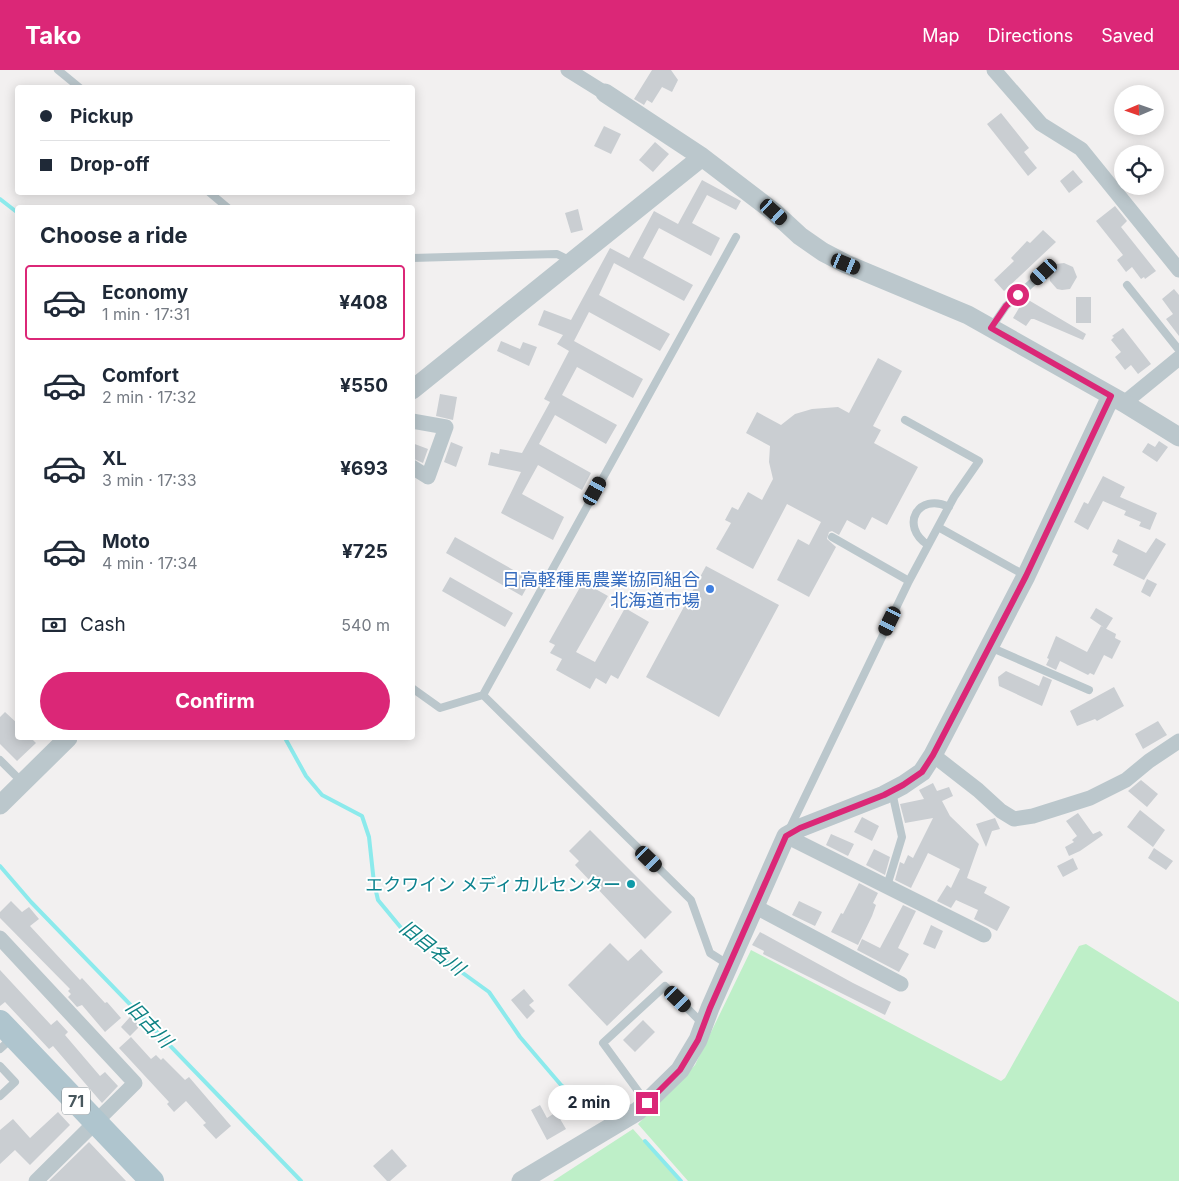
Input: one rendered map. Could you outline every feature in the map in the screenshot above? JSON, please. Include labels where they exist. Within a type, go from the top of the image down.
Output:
[{"type":"main road","name":"71","points":[[5,1036],[97,1122],[152,1181]]},
{"type":"street","points":[[568,70],[605,92],[702,158],[774,212],[800,236],[823,252],[846,264],[968,315],[1179,437]]},
{"type":"street","points":[[994,70],[1041,124],[1081,150],[1179,270]]},
{"type":"street","points":[[415,388],[702,158]]},
{"type":"street","points":[[521,1181],[630,1116],[647,1103],[680,1070],[698,1040],[754,906],[786,836],[892,791],[922,772],[933,755],[1117,400],[1179,358]]},
{"type":"street","points":[[415,422],[446,427],[428,476],[415,469]]},
{"type":"street","points":[[0,805],[66,740]]},
{"type":"street","points":[[933,755],[978,790],[1001,811],[1014,819],[1033,816],[1090,798],[1126,780],[1149,760],[1179,741]]},
{"type":"street","points":[[786,836],[984,935]]},
{"type":"street","points":[[754,906],[901,984]]},
{"type":"street","points":[[0,938],[135,1083],[36,1181]]},
{"type":"lane","points":[[58,70],[76,85]]},
{"type":"lane","points":[[213,195],[224,205]]},
{"type":"lane","points":[[415,690],[440,708],[483,695],[736,236]]},
{"type":"lane","points":[[415,258],[557,254],[571,261]]},
{"type":"lane","points":[[991,328],[1006,306],[1044,272]]},
{"type":"lane","points":[[1127,285],[1179,350]]},
{"type":"lane","points":[[786,836],[909,581],[949,507],[979,461],[905,420]]},
{"type":"lane","points":[[928,545],[919,539],[914,529],[916,514],[919,509],[928,503],[939,502],[949,507]]},
{"type":"lane","points":[[938,527],[1026,576]]},
{"type":"lane","points":[[832,537],[909,581]]},
{"type":"lane","points":[[990,646],[1089,690]]},
{"type":"lane","points":[[483,695],[691,900],[710,953],[729,965]]},
{"type":"lane","points":[[0,760],[23,783]]},
{"type":"lane","points":[[887,886],[902,837],[892,791]]},
{"type":"lane","points":[[647,1103],[603,1043],[665,986],[704,1025]]},
{"type":"lane","points":[[0,1066],[15,1082],[0,1096]]},
{"type":"green space","points":[[1086,944],[1179,1002],[1179,1181],[688,1181],[638,1124],[695,1065],[751,950],[1001,1081],[1005,1078],[1079,946]]},
{"type":"green space","points":[[633,1129],[679,1181],[553,1181]]},
{"type":"building","points":[[652,70],[671,70],[678,80],[672,92],[662,87],[652,103],[647,100],[644,105],[634,99]]},
{"type":"building","points":[[1001,113],[1029,148],[1024,152],[1037,168],[1028,176],[987,124]]},
{"type":"building","points":[[604,126],[621,134],[611,154],[594,146]]},
{"type":"building","points":[[655,142],[669,154],[653,172],[639,160]]},
{"type":"building","points":[[1073,170],[1083,182],[1069,193],[1060,181]]},
{"type":"building","points":[[702,180],[741,201],[736,210],[707,195],[692,223],[720,238],[711,256],[659,228],[643,258],[693,285],[684,301],[614,263],[599,295],[670,334],[660,351],[589,312],[574,341],[643,379],[633,398],[577,367],[562,395],[617,425],[606,444],[555,415],[539,444],[591,473],[582,490],[538,465],[522,494],[564,517],[553,540],[501,513],[521,472],[488,465],[491,452],[499,454],[500,449],[522,453],[550,402],[544,399],[569,351],[557,344],[563,335],[538,325],[544,310],[571,320],[610,248],[629,258],[654,211],[678,224]]},
{"type":"building","points":[[1115,206],[1127,221],[1121,227],[1156,271],[1145,279],[1144,277],[1141,279],[1132,267],[1126,272],[1117,260],[1123,255],[1096,221]]},
{"type":"building","points":[[578,209],[583,230],[571,233],[565,213]]},
{"type":"building","points":[[1043,230],[1056,242],[1004,291],[994,280],[1014,261],[1011,258],[1027,241],[1030,243]]},
{"type":"building","points":[[1064,263],[1073,267],[1077,277],[1070,289],[1062,290],[1057,289],[1050,281],[1048,265]]},
{"type":"building","points":[[1174,289],[1179,295],[1179,336],[1166,319],[1173,314],[1162,299]]},
{"type":"building","points":[[1076,297],[1091,297],[1091,323],[1076,323]]},
{"type":"building","points":[[1025,298],[1086,334],[1083,340],[1034,319],[1031,319],[1026,326],[1013,318]]},
{"type":"building","points":[[1123,328],[1151,364],[1138,374],[1131,365],[1125,370],[1115,357],[1121,352],[1111,340],[1114,337],[1112,336]]},
{"type":"building","points":[[501,341],[520,349],[523,342],[537,347],[529,366],[497,351]]},
{"type":"building","points":[[878,358],[902,371],[873,426],[881,430],[874,443],[918,467],[887,525],[872,517],[865,530],[847,520],[839,535],[832,531],[829,532],[827,539],[836,547],[809,597],[777,580],[798,539],[809,545],[821,522],[787,504],[753,569],[716,549],[731,523],[725,520],[732,507],[738,510],[748,492],[762,500],[773,479],[769,462],[770,446],[746,433],[757,412],[781,425],[795,414],[812,409],[838,407],[849,413]]},
{"type":"building","points":[[440,394],[457,397],[453,420],[436,416]]},
{"type":"building","points":[[1159,441],[1168,447],[1157,462],[1142,452],[1148,443],[1155,447]]},
{"type":"building","points":[[451,442],[463,447],[456,467],[444,462]]},
{"type":"building","points":[[415,444],[428,449],[423,463],[415,459]]},
{"type":"building","points":[[1103,476],[1125,487],[1120,497],[1157,513],[1150,530],[1139,526],[1141,522],[1124,515],[1126,511],[1103,501],[1088,530],[1074,522],[1084,502],[1088,504]]},
{"type":"building","points":[[455,537],[531,580],[522,596],[446,553]]},
{"type":"building","points":[[1156,538],[1166,544],[1144,580],[1113,565],[1118,555],[1112,552],[1118,539],[1146,553]]},
{"type":"building","points":[[706,566],[779,605],[719,717],[646,677]]},
{"type":"building","points":[[450,577],[513,613],[505,627],[442,591]]},
{"type":"building","points":[[1147,579],[1157,584],[1150,597],[1141,592]]},
{"type":"building","points":[[583,582],[608,596],[576,652],[595,662],[625,608],[649,622],[618,679],[611,675],[606,684],[596,678],[590,689],[556,670],[562,659],[550,653],[555,645],[549,642]]},
{"type":"building","points":[[1096,608],[1113,618],[1106,629],[1090,618]]},
{"type":"building","points":[[1101,626],[1116,634],[1115,638],[1121,641],[1112,659],[1104,655],[1094,675],[1090,673],[1088,675],[1060,661],[1056,670],[1046,665],[1056,636],[1087,652]]},
{"type":"building","points":[[1006,671],[1039,686],[1043,676],[1052,680],[1042,706],[999,686],[998,677]]},
{"type":"building","points":[[1114,687],[1124,706],[1097,721],[1095,719],[1077,726],[1070,711]]},
{"type":"building","points":[[5,712],[15,721],[15,740],[33,740],[36,743],[17,761],[0,744],[0,717]]},
{"type":"building","points":[[1158,721],[1167,735],[1143,749],[1135,734]]},
{"type":"building","points":[[1141,780],[1158,794],[1147,807],[1128,791]]},
{"type":"building","points":[[933,783],[937,791],[949,787],[953,796],[942,801],[950,816],[979,844],[967,878],[987,887],[984,893],[1010,907],[997,931],[974,919],[978,910],[956,900],[951,908],[937,901],[947,885],[951,888],[960,869],[928,853],[911,888],[895,880],[900,862],[904,864],[908,855],[913,858],[933,818],[905,823],[900,804],[924,799],[919,790]]},
{"type":"building","points":[[1140,810],[1165,830],[1153,847],[1127,827]]},
{"type":"building","points":[[1078,813],[1093,834],[1100,831],[1103,835],[1080,851],[1069,856],[1065,847],[1074,842],[1072,840],[1077,836],[1066,821]]},
{"type":"building","points":[[862,817],[879,826],[872,841],[854,832]]},
{"type":"building","points":[[995,818],[1000,829],[992,831],[986,847],[976,824]]},
{"type":"building","name":"エクワイン メディカルセンター","points":[[590,830],[672,912],[645,939],[575,865],[579,861],[569,851]]},
{"type":"building","points":[[831,834],[854,844],[848,856],[826,845]]},
{"type":"building","points":[[1154,848],[1173,861],[1166,870],[1148,858]]},
{"type":"building","points":[[874,849],[890,857],[885,875],[866,865]]},
{"type":"building","points":[[1073,858],[1078,869],[1063,877],[1057,866]]},
{"type":"building","points":[[859,883],[878,893],[873,903],[876,905],[872,916],[858,945],[831,932]]},
{"type":"building","points":[[11,901],[22,912],[29,907],[39,919],[30,926],[80,980],[82,978],[121,1018],[105,1032],[82,1005],[77,1007],[68,997],[71,994],[68,991],[70,989],[0,918],[0,912]]},
{"type":"building","points":[[799,901],[822,912],[815,926],[792,915]]},
{"type":"building","points":[[903,905],[916,911],[898,948],[909,954],[899,972],[857,950],[862,939],[880,948]]},
{"type":"building","points":[[931,925],[943,931],[935,949],[923,944]]},
{"type":"building","points":[[760,932],[891,1002],[885,1015],[763,954],[764,951],[752,945]]},
{"type":"building","points":[[610,943],[628,961],[641,949],[663,972],[607,1026],[568,985]]},
{"type":"building","points":[[0,970],[51,1025],[57,1020],[68,1032],[65,1035],[100,1076],[105,1072],[118,1086],[102,1103],[53,1046],[49,1049],[5,1002],[0,1006]]},
{"type":"building","points":[[524,989],[534,1001],[529,1005],[535,1011],[527,1019],[511,1000]]},
{"type":"building","points":[[130,1017],[140,1026],[130,1036],[121,1027]]},
{"type":"building","points":[[643,1020],[655,1032],[635,1052],[623,1040]]},
{"type":"building","points":[[131,1037],[151,1059],[156,1055],[161,1060],[163,1058],[185,1080],[189,1077],[231,1126],[216,1139],[203,1125],[206,1123],[186,1101],[174,1112],[167,1104],[169,1102],[119,1048]]},
{"type":"building","points":[[540,1105],[547,1118],[556,1112],[566,1129],[547,1140],[531,1110]]},
{"type":"building","points":[[58,1112],[70,1125],[30,1165],[15,1150],[0,1164],[0,1130],[13,1119],[30,1138]]},
{"type":"building","points":[[89,1142],[126,1181],[49,1181]]},
{"type":"building","points":[[392,1149],[407,1166],[390,1181],[387,1181],[373,1166]]},
{"type":"waterway","name":"旧目名川","points":[[0,199],[15,211]]},
{"type":"waterway","name":"旧目名川","points":[[286,740],[306,776],[322,795],[362,816],[369,837],[374,883],[378,900],[402,929],[489,992],[520,1037],[561,1085],[602,1117]]},
{"type":"waterway","name":"旧古川","points":[[0,866],[31,902],[301,1181]]},
{"type":"waterway","name":"旧目名川","points":[[645,1141],[681,1181]]},
{"type":"place","name":"日高軽種馬農業協同組合 北海道市場","points":[[710,589]]},
{"type":"place","name":"エクワイン メディカルセンター","points":[[631,884]]},
{"type":"route","points":[[647,1103],[680,1070],[698,1040],[710,1008],[786,836],[800,828],[884,795],[922,772],[933,755],[1026,576],[1111,396],[991,328],[1006,306],[1018,295]]}]
